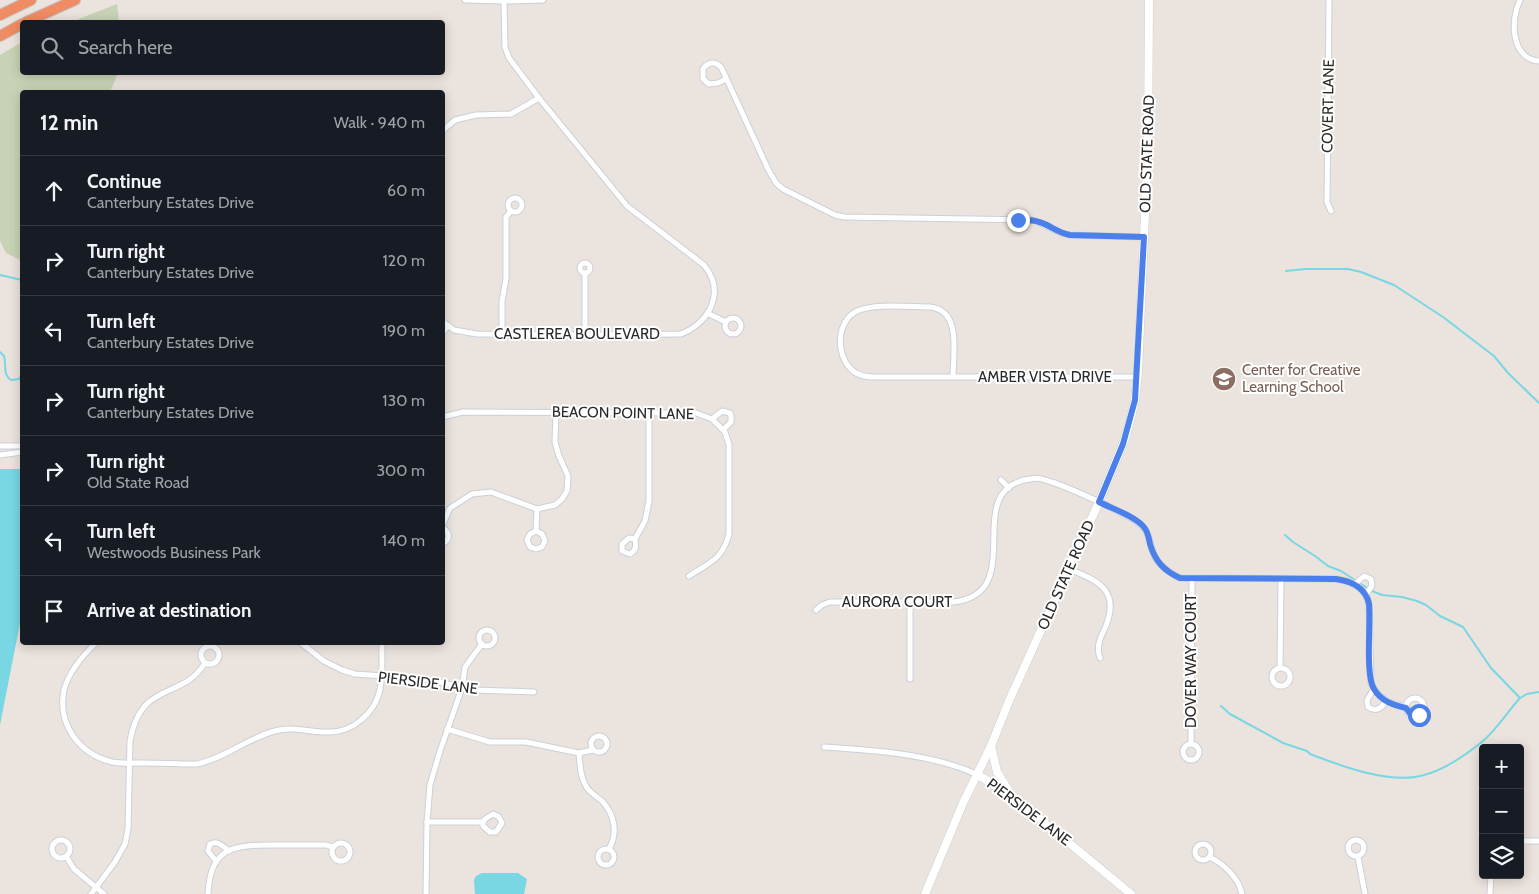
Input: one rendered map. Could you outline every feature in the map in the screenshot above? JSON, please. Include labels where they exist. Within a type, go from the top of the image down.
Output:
[{"type":"highway","points":[[0,16],[31,0]]},
{"type":"highway","points":[[30,20],[75,0]]},
{"type":"highway","points":[[0,36],[20,25]]},
{"type":"street","points":[[465,0],[543,0]]},
{"type":"street","name":"OLD STATE ROAD","points":[[925,894],[963,803],[978,775],[1099,502],[1129,425],[1135,400],[1137,377],[1144,237],[1148,145],[1149,0]]},
{"type":"street","name":"COVERT LANE","points":[[1329,0],[1326,202],[1331,211]]},
{"type":"street","points":[[1520,0],[1515,18],[1518,48],[1533,61],[1539,61]]},
{"type":"street","points":[[504,1],[505,47],[509,58],[627,206],[707,269],[714,285],[714,296],[709,314],[726,322]]},
{"type":"street","points":[[726,79],[718,83],[709,84],[702,76],[703,69],[708,64],[717,64],[722,69],[776,183],[783,189],[835,215],[852,217],[1032,220],[1040,222],[1062,234],[1144,237]]},
{"type":"street","points":[[445,129],[455,120],[476,115],[511,114],[539,98]]},
{"type":"street","points":[[502,334],[502,301],[506,279],[506,217],[511,211]]},
{"type":"street","points":[[585,273],[585,335]]},
{"type":"street","name":"AMBER VISTA DRIVE","points":[[954,377],[953,327],[948,316],[940,309],[930,307],[869,307],[854,312],[844,324],[841,333],[842,354],[848,366],[856,373],[866,376],[875,377],[954,377],[1137,377]]},
{"type":"street","name":"CASTLEREA BOULEVARD","points":[[445,324],[459,332],[477,334],[681,334],[696,327],[709,314]]},
{"type":"street","points":[[445,330],[448,326]]},
{"type":"street","points":[[712,419],[722,411],[730,413],[732,416],[731,422],[722,430]]},
{"type":"street","name":"BEACON POINT LANE","points":[[445,416],[463,412],[649,412],[696,413],[712,419],[722,430],[729,445],[729,534],[725,548],[720,555],[689,576]]},
{"type":"street","points":[[445,519],[450,508],[472,494],[485,492],[497,494],[537,509],[555,505],[562,499],[567,491],[568,476],[555,442],[556,412]]},
{"type":"street","points":[[635,539],[645,521],[649,501],[649,412]]},
{"type":"street","points":[[0,446],[20,446]]},
{"type":"street","points":[[0,454],[20,452]]},
{"type":"street","points":[[1001,480],[1008,488],[1021,481],[1040,478],[1099,502],[1136,521],[1146,530],[1152,552],[1160,564],[1180,578],[1336,579],[1344,580],[1354,585],[1366,594],[1370,611],[1370,677],[1374,689],[1385,701],[1406,708]]},
{"type":"street","name":"AURORA COURT","points":[[816,610],[830,602],[959,601],[974,596],[985,585],[993,570],[994,512],[1001,497],[1008,488]]},
{"type":"street","points":[[536,531],[537,509]]},
{"type":"street","points":[[445,528],[449,536],[445,543]]},
{"type":"street","points":[[1069,569],[1096,580],[1103,587],[1109,600],[1109,617],[1098,645],[1100,658]]},
{"type":"street","points":[[1354,585],[1364,576],[1371,579],[1372,586],[1366,594]]},
{"type":"street","name":"DOVER WAY COURT","points":[[1191,744],[1192,579]]},
{"type":"street","points":[[1280,668],[1281,579]]},
{"type":"street","points":[[910,602],[910,679]]},
{"type":"street","points":[[426,894],[427,822],[430,786],[447,729],[462,688],[465,667],[482,644]]},
{"type":"street","points":[[94,645],[77,665],[67,683],[63,702],[65,719],[75,739],[89,752],[113,762],[197,764],[206,762],[253,740],[281,730],[299,729],[331,732],[346,729],[358,722],[372,709],[378,697],[383,677],[382,645]]},
{"type":"street","name":"PIERSIDE LANE","points":[[304,645],[324,661],[355,674],[425,679],[475,690],[534,692]]},
{"type":"street","points":[[91,894],[120,856],[125,844],[128,829],[133,727],[142,709],[148,702],[162,692],[189,680],[201,670],[205,663]]},
{"type":"street","points":[[1374,689],[1367,700],[1368,706],[1373,709],[1379,709],[1385,701]]},
{"type":"street","points":[[447,729],[490,742],[526,742],[579,753],[593,750]]},
{"type":"street","points":[[991,746],[997,772],[1011,795]]},
{"type":"street","name":"PIERSIDE LANE","points":[[824,747],[896,753],[956,766],[978,775],[1011,795],[1131,894]]},
{"type":"street","points":[[579,753],[581,772],[587,787],[607,808],[614,823],[614,838],[609,849]]},
{"type":"street","points":[[427,822],[483,822]]},
{"type":"street","points":[[1524,840],[1539,841]]},
{"type":"street","points":[[216,861],[208,852],[210,844],[213,842],[218,843],[228,851]]},
{"type":"street","points":[[208,894],[209,877],[216,861],[228,851],[242,845],[326,845],[333,847]]},
{"type":"street","points":[[66,856],[74,869],[104,894]]},
{"type":"street","points":[[1208,857],[1236,878],[1242,894]]},
{"type":"street","points":[[1358,857],[1365,894]]},
{"type":"street","points":[[1490,894],[1491,879]]},
{"type":"green space","points":[[117,4],[119,20],[76,20]]},
{"type":"green space","points":[[20,43],[20,75],[117,75],[111,90],[20,90],[20,260],[6,253],[0,241],[0,55]]},
{"type":"water","points":[[0,469],[20,469],[20,623],[0,725]]},
{"type":"water","points":[[482,873],[518,873],[527,879],[524,894],[475,894],[474,880],[476,876]]},
{"type":"waterway","points":[[1286,271],[1348,269],[1394,285],[1443,317],[1494,356],[1508,373],[1539,403]]},
{"type":"waterway","points":[[0,275],[20,280]]},
{"type":"waterway","points":[[0,352],[5,359],[8,378],[11,380],[20,377]]},
{"type":"waterway","points":[[1285,535],[1328,566],[1341,571],[1372,591],[1382,595],[1417,601],[1426,605],[1440,616],[1463,627],[1491,668],[1520,698]]},
{"type":"waterway","points":[[1221,706],[1230,714],[1283,743],[1307,751],[1322,759],[1366,773],[1397,778],[1432,773],[1463,756],[1477,746],[1498,726],[1520,698],[1527,694],[1539,692]]},
{"type":"place","name":"Center for Creative Learning School","points":[[1224,379]]},
{"type":"route","points":[[1018,220],[1040,222],[1062,234],[1144,237],[1135,400],[1123,444],[1099,502],[1142,525],[1146,530],[1156,560],[1166,570],[1180,578],[1336,579],[1344,580],[1357,586],[1366,594],[1369,604],[1371,683],[1385,701],[1406,708],[1411,715],[1419,715]]}]
